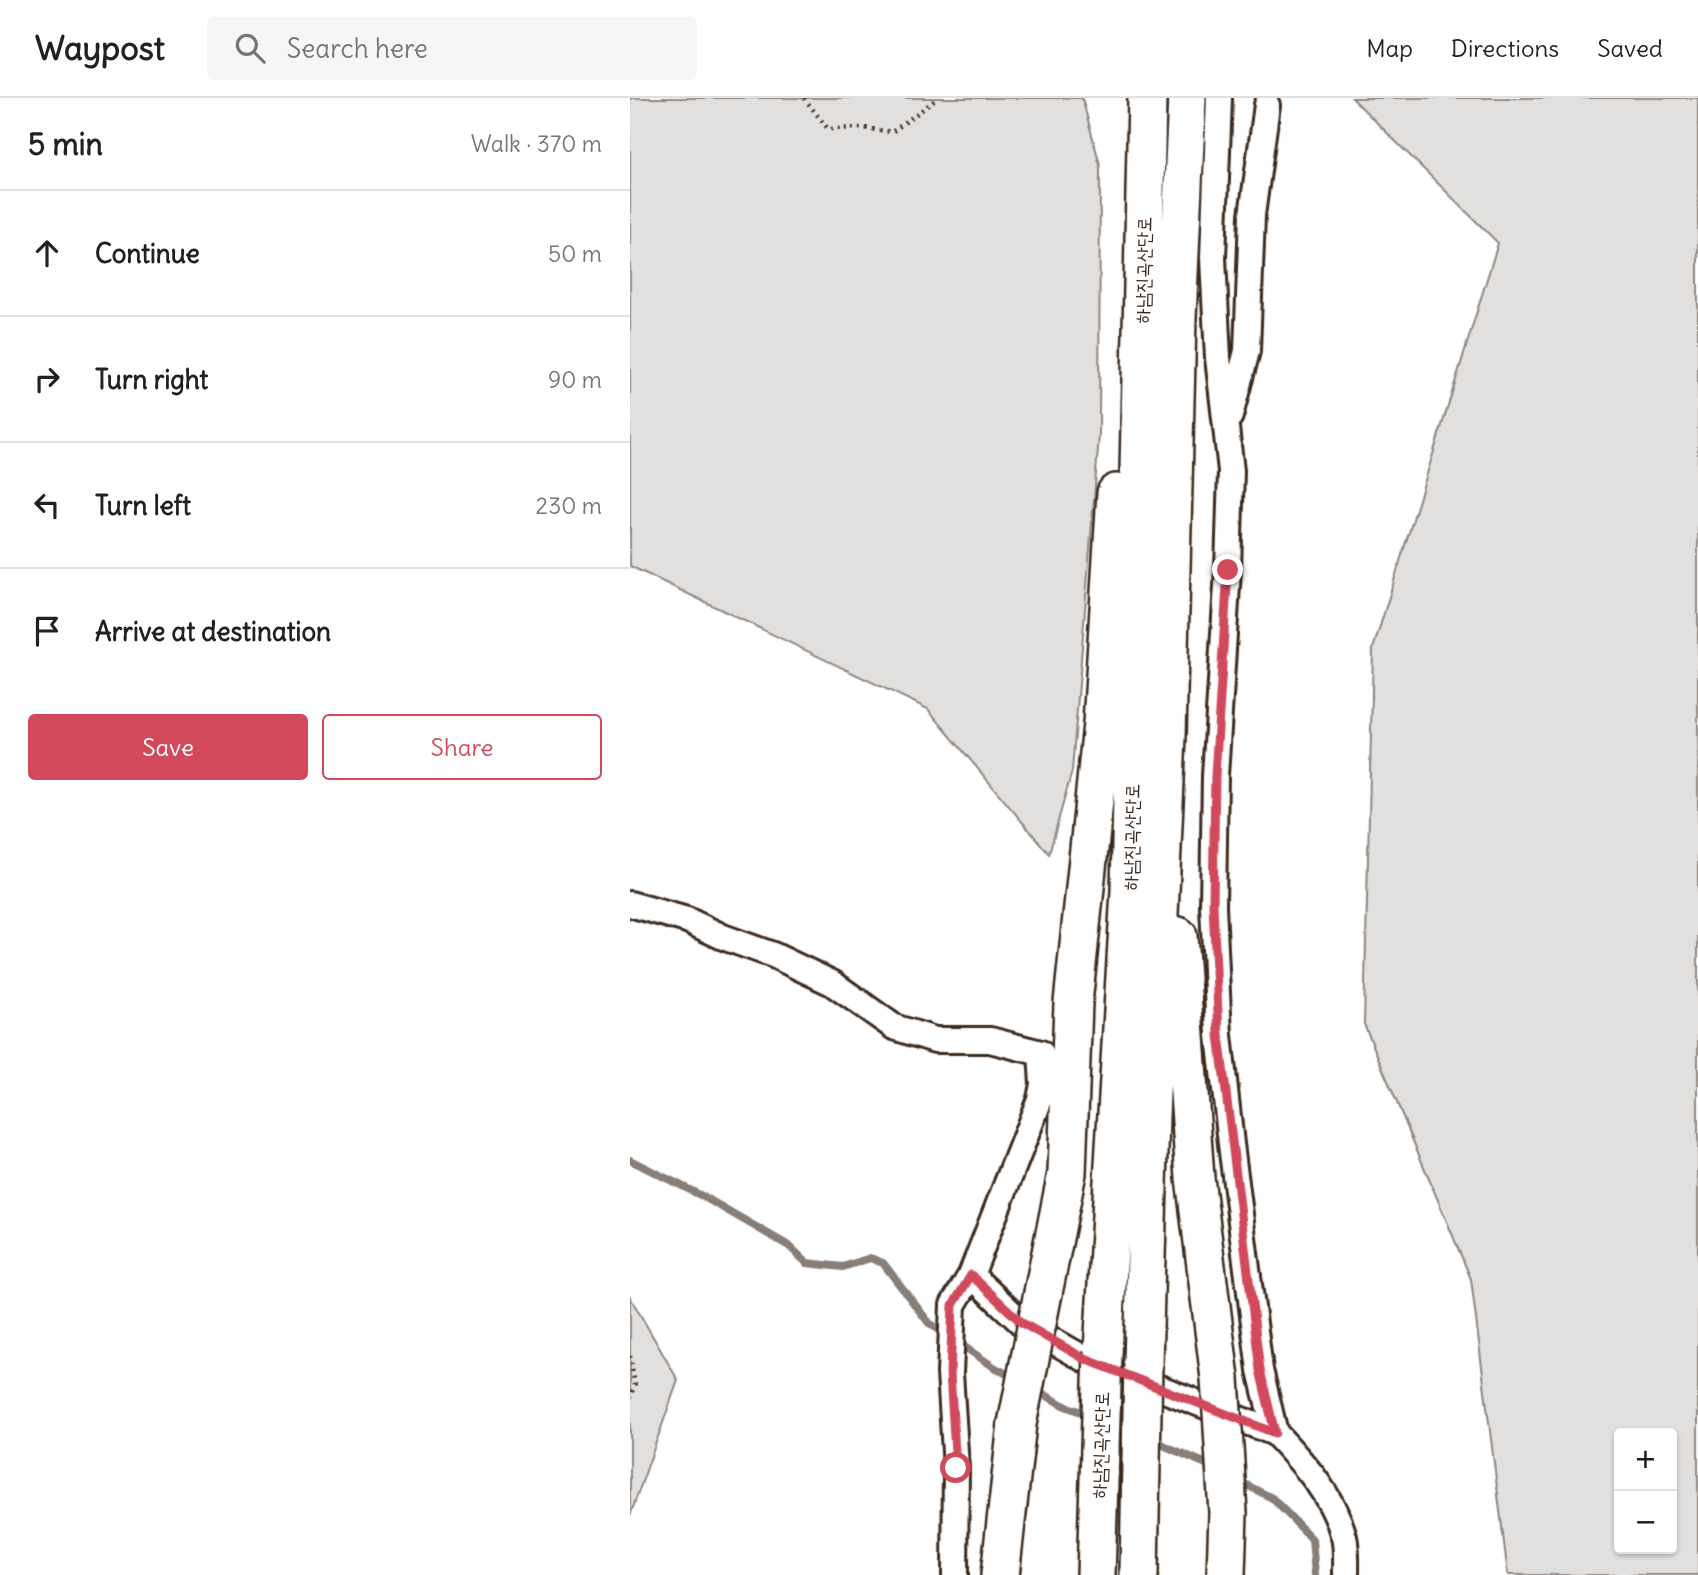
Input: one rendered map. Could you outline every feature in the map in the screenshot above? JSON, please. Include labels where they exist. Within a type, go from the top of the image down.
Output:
[{"type":"highway","name":"하남진곡산단로","points":[[1096,1575],[1102,1352],[1130,891],[1147,98]]},
{"type":"highway","name":"하남진곡산단로","points":[[1139,1575],[1150,1116],[1167,736],[1177,318],[1187,98]]},
{"type":"highway","points":[[1000,1575],[1017,1424],[1067,1172],[1073,1003],[1102,724],[1114,504],[1143,312]]},
{"type":"highway","points":[[1167,736],[1185,778],[1177,938],[1195,1178],[1220,1378],[1228,1513],[1226,1575]]},
{"type":"lane","points":[[1219,98],[1213,258],[1218,358],[1231,471],[1228,570],[1215,776],[1213,905],[1219,1035],[1256,1343],[1275,1433]]},
{"type":"lane","points":[[1226,430],[1247,351],[1252,215],[1267,105]]},
{"type":"lane","points":[[630,904],[687,920],[723,937],[773,955],[832,983],[894,1027],[935,1040],[990,1041],[1041,1053],[1043,1084],[1040,1099],[971,1275],[953,1305],[950,1373],[956,1468],[955,1575]]},
{"type":"lane","points":[[971,1275],[1022,1323],[1085,1359],[1275,1433],[1312,1473],[1334,1509],[1344,1539],[1346,1575]]},
{"type":"path","points":[[804,98],[828,129],[864,128],[892,132],[938,98]]},
{"type":"path","points":[[630,1356],[635,1385],[630,1398]]},
{"type":"shaded area","points":[[630,98],[1082,98],[1100,165],[1099,436],[1072,771],[1049,854],[928,709],[630,566]]},
{"type":"shaded area","points":[[1352,98],[1698,98],[1698,1575],[1508,1575],[1471,1279],[1364,1024],[1373,649],[1498,243]]},
{"type":"shaded area","points":[[630,1297],[678,1380],[630,1516]]},
{"type":"waterway","points":[[630,1160],[704,1197],[789,1246],[807,1263],[843,1267],[870,1258],[883,1263],[929,1323],[1016,1379]]},
{"type":"waterway","points":[[1033,1388],[1063,1405],[1091,1416]]},
{"type":"waterway","points":[[1152,1440],[1213,1467]]},
{"type":"waterway","points":[[1237,1480],[1272,1498],[1312,1539],[1315,1575]]},
{"type":"route","points":[[956,1468],[950,1373],[953,1305],[971,1275],[1022,1323],[1085,1359],[1275,1433],[1260,1370],[1219,1035],[1213,905],[1215,776],[1228,570]]}]
